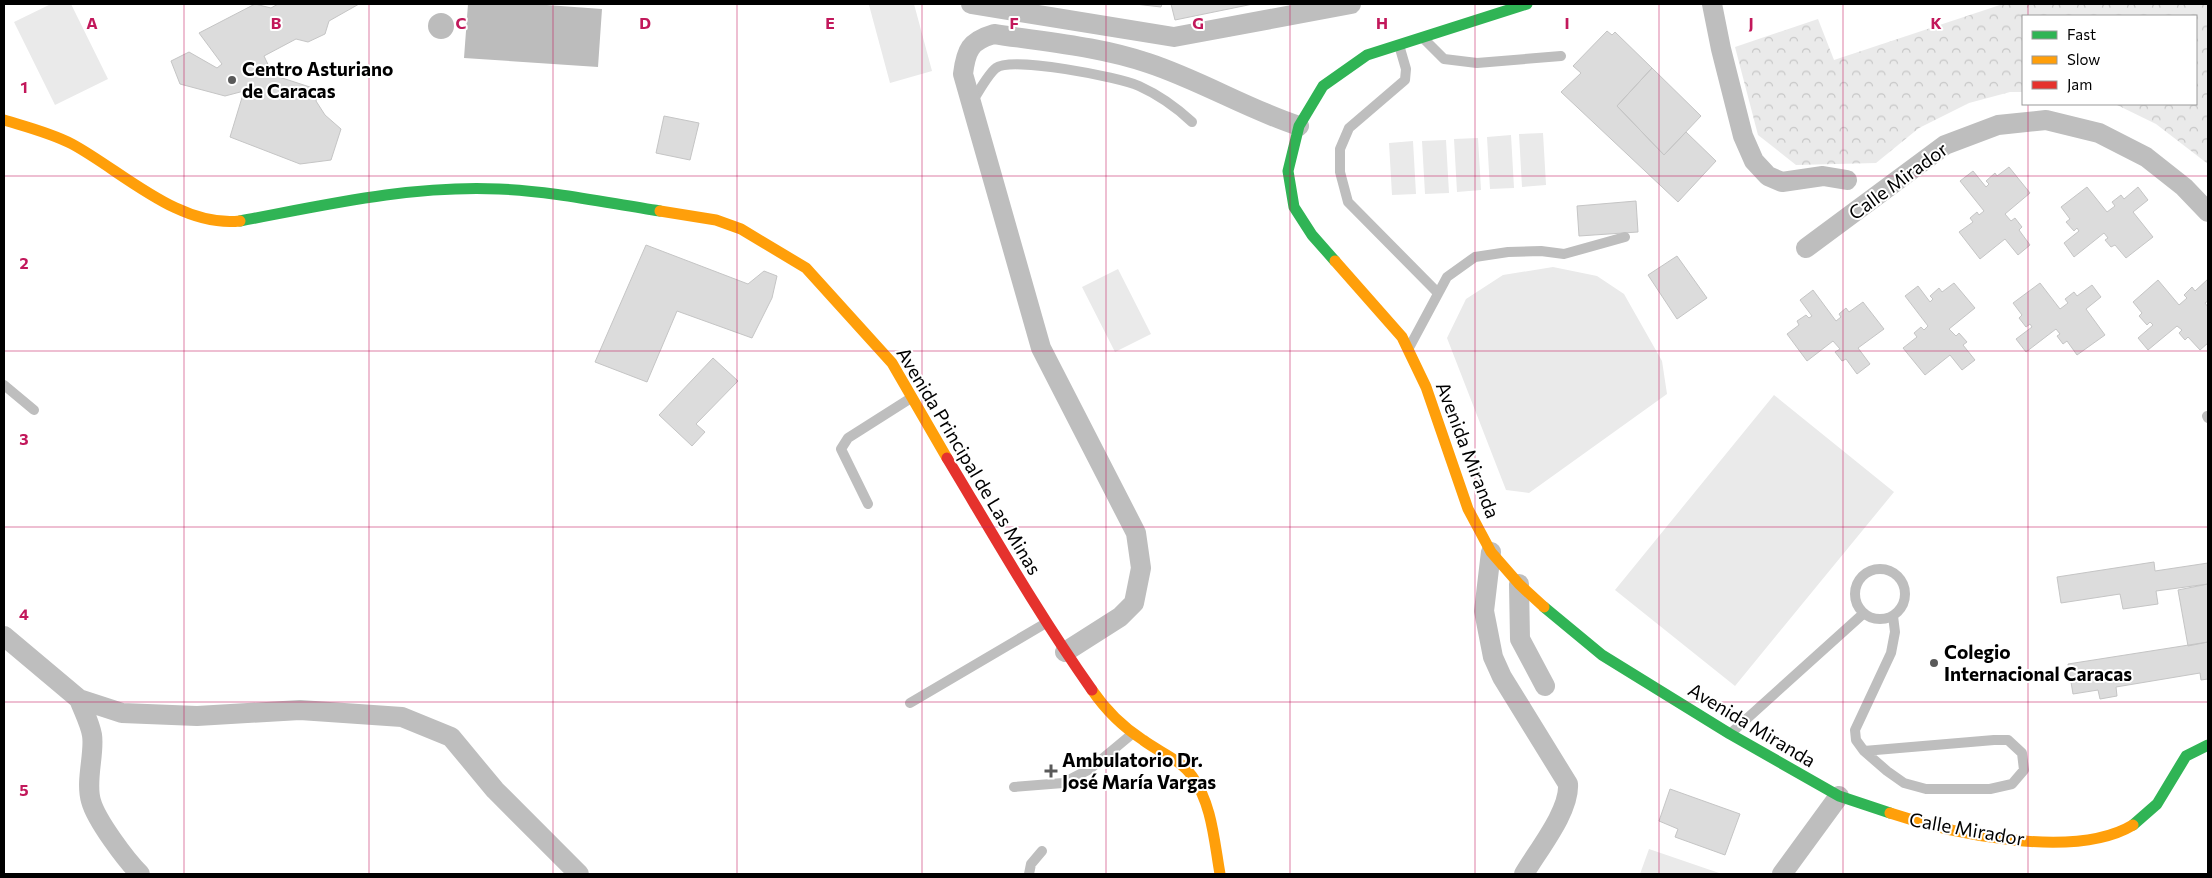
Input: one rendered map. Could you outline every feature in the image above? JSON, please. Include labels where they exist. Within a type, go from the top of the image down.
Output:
[{"type":"street","points":[[971,4],[1174,37],[1351,4]]},
{"type":"street","points":[[1712,4],[1721,49],[1743,136],[1754,162],[1768,176],[1782,182],[1823,176],[1848,180]]},
{"type":"street","name":"Avenida Miranda","points":[[1518,5],[1367,55],[1323,86],[1299,126],[1288,171],[1294,207],[1312,235],[1402,337],[1426,387],[1468,509],[1491,552],[1519,584],[1556,618],[1602,655],[1730,734],[1839,796]]},
{"type":"street","points":[[1065,652],[1120,617],[1134,603],[1141,568],[1136,533],[1041,348],[963,74],[965,55],[978,39],[994,34],[1102,50],[1149,63],[1275,118],[1299,126]]},
{"type":"street","name":"Avenida Principal de Las Minas","points":[[4,120],[42,131],[72,144],[176,209],[201,218],[254,220],[377,196],[426,190],[460,189],[532,192],[716,220],[741,229],[806,268],[892,363],[911,398],[1065,652],[1104,706],[1133,734],[1174,759],[1191,774],[1202,792],[1210,814],[1220,874]]},
{"type":"street","name":"Calle Mirador","points":[[1806,248],[1945,145],[1998,125],[2046,120],[2099,133],[2146,157],[2184,187],[2208,212]]},
{"type":"street","points":[[1491,552],[1484,611],[1493,658],[1525,716],[1568,784],[1567,795],[1561,812],[1524,874]]},
{"type":"street","points":[[1519,584],[1520,639],[1545,686]]},
{"type":"street","points":[[4,636],[79,699],[122,712],[196,716],[300,710],[402,717],[451,737],[495,790],[579,874]]},
{"type":"street","points":[[79,699],[92,736],[89,768],[91,801],[109,835],[129,863],[140,874]]},
{"type":"street","name":"Calle Mirador","points":[[1839,796],[1921,824],[2018,841],[2088,841],[2121,832],[2136,823],[2157,804],[2186,756],[2208,744]]},
{"type":"street","points":[[1782,874],[1839,796]]},
{"type":"lane","points":[[1422,36],[1444,59],[1477,62],[1561,56]]},
{"type":"lane","points":[[1398,44],[1406,69],[1405,80],[1349,128],[1340,148],[1340,172],[1348,202],[1403,260],[1437,292]]},
{"type":"lane","points":[[971,103],[996,68],[1005,64],[1046,66],[1137,85],[1175,106],[1192,122]]},
{"type":"lane","points":[[1408,349],[1437,292],[1447,277],[1475,257],[1508,252],[1541,251],[1564,254],[1625,238]]},
{"type":"lane","points":[[4,385],[34,410]]},
{"type":"lane","points":[[868,504],[840,449],[848,438],[911,398]]},
{"type":"lane","points":[[1878,568],[1896,574],[1902,581],[1906,591],[1905,601],[1900,610],[1893,616],[1883,619],[1872,618],[1864,613],[1855,596],[1860,578],[1878,568]]},
{"type":"lane","points":[[1730,734],[1864,613]]},
{"type":"lane","points":[[1864,750],[2008,740],[2022,753],[2024,770],[2012,784],[1997,787],[1953,790],[1926,789],[1904,783],[1864,750],[1856,740],[1855,730],[1891,653],[1895,632],[1893,616]]},
{"type":"lane","points":[[910,703],[1047,622]]},
{"type":"lane","points":[[1014,787],[1063,783],[1090,769],[1133,734]]},
{"type":"lane","points":[[1029,874],[1031,864],[1042,851]]},
{"type":"green space","points":[[51,4],[71,4],[108,79],[55,105],[14,22]]},
{"type":"green space","points":[[914,4],[932,71],[890,83],[869,5]]},
{"type":"green space","points":[[2003,4],[2208,4],[2208,164],[2156,124],[2117,105],[2197,105],[2197,15],[2022,15],[2022,92],[2010,92],[1969,103],[1919,128],[1876,163],[1796,165],[1758,135],[1735,47],[1818,19],[1834,60]]},
{"type":"green space","points":[[1543,133],[1546,185],[1522,187],[1519,134]]},
{"type":"green space","points":[[1511,135],[1514,188],[1490,189],[1487,137]]},
{"type":"green space","points":[[1478,138],[1481,190],[1457,192],[1454,139]]},
{"type":"green space","points":[[1446,140],[1449,193],[1425,194],[1422,141]]},
{"type":"green space","points":[[1413,141],[1416,194],[1392,195],[1389,143]]},
{"type":"green space","points":[[1553,267],[1597,276],[1624,294],[1662,361],[1667,394],[1529,493],[1506,490],[1447,338],[1466,299],[1503,275]]},
{"type":"green space","points":[[1118,269],[1151,334],[1115,352],[1082,287]]},
{"type":"green space","points":[[1774,395],[1894,492],[1735,686],[1615,590]]},
{"type":"green space","points":[[1649,849],[1722,874],[1640,874]]},
{"type":"shaded area","points":[[468,4],[533,4],[602,9],[598,67],[464,58]]},
{"type":"shaded area","points":[[441,13],[450,17],[454,26],[450,35],[441,39],[432,35],[428,26],[432,17]]},
{"type":"building","name":"Centro Asturiano de Caracas","points":[[255,4],[271,8],[278,4],[359,4],[329,21],[325,34],[308,42],[296,39],[264,56],[273,75],[319,90],[316,101],[325,115],[341,129],[331,160],[300,164],[230,137],[244,91],[225,96],[180,84],[171,61],[189,52],[217,68],[222,64],[199,33]]},
{"type":"building","points":[[1135,4],[1162,4],[1161,7]]},
{"type":"building","points":[[1171,4],[1253,4],[1175,20]]},
{"type":"building","points":[[1607,31],[1612,35],[1615,32],[1652,68],[1617,106],[1664,155],[1686,132],[1716,161],[1678,202],[1561,92],[1581,73],[1573,66]]},
{"type":"building","points":[[1652,68],[1701,116],[1664,155],[1617,106]]},
{"type":"building","points":[[664,116],[699,123],[690,160],[656,153]]},
{"type":"building","points":[[2009,167],[2030,193],[2005,214],[2011,221],[2015,218],[2022,227],[2019,230],[2030,245],[2018,255],[2005,239],[1980,259],[1959,232],[1973,222],[1970,218],[1977,212],[1979,215],[1984,211],[1960,181],[1973,171],[1986,187],[1989,184],[1986,181],[1995,173],[1997,176]]},
{"type":"building","points":[[2087,187],[2107,212],[2115,206],[2112,202],[2121,195],[2124,199],[2138,187],[2148,200],[2133,212],[2153,237],[2126,258],[2115,245],[2111,247],[2105,240],[2108,238],[2104,233],[2074,257],[2064,243],[2079,231],[2077,228],[2074,231],[2066,222],[2070,219],[2061,207]]},
{"type":"building","points":[[1636,201],[1638,232],[1579,236],[1577,206]]},
{"type":"building","points":[[646,245],[748,284],[764,271],[777,276],[772,298],[752,338],[677,311],[647,382],[595,362]]},
{"type":"building","points":[[1677,256],[1707,298],[1677,319],[1648,275]]},
{"type":"building","points":[[2208,279],[2208,301],[2205,303],[2208,307],[2208,343],[2200,350],[2188,337],[2185,340],[2179,333],[2182,330],[2177,326],[2148,350],[2138,338],[2153,325],[2150,322],[2147,325],[2139,316],[2142,313],[2133,302],[2158,280],[2179,305],[2187,298],[2184,295],[2192,287],[2195,291]]},
{"type":"building","points":[[1954,283],[1975,308],[1949,329],[1956,336],[1959,333],[1967,342],[1963,345],[1975,360],[1962,370],[1950,355],[1925,375],[1903,348],[1917,337],[1914,333],[1921,327],[1924,330],[1928,326],[1905,296],[1918,286],[1930,302],[1933,299],[1930,296],[1939,288],[1942,292]]},
{"type":"building","points":[[2040,283],[2060,309],[2068,303],[2065,299],[2074,292],[2077,296],[2092,285],[2101,297],[2086,309],[2105,335],[2077,355],[2067,341],[2063,344],[2057,336],[2060,334],[2056,329],[2026,352],[2016,339],[2032,327],[2030,324],[2026,327],[2019,318],[2022,315],[2013,303]]},
{"type":"building","points":[[1813,290],[1836,321],[1841,317],[1839,314],[1846,308],[1849,312],[1863,302],[1884,329],[1858,348],[1870,364],[1857,374],[1846,359],[1842,361],[1835,352],[1840,349],[1833,341],[1807,361],[1787,334],[1799,325],[1797,321],[1806,315],[1809,318],[1812,316],[1800,300]]},
{"type":"building","points":[[713,358],[738,381],[696,424],[705,432],[692,446],[659,415]]},
{"type":"building","points":[[2154,562],[2155,571],[2208,563],[2208,584],[2156,591],[2158,604],[2123,609],[2120,594],[2061,603],[2057,577]]},
{"type":"building","points":[[2208,584],[2208,642],[2188,646],[2178,590]]},
{"type":"building","points":[[2208,642],[2208,679],[2201,680],[2200,673],[2116,687],[2117,696],[2100,699],[2098,690],[2073,694],[2068,664]]},
{"type":"building","points":[[1670,789],[1740,814],[1725,855],[1675,837],[1678,829],[1659,821]]},
{"type":"traffic: fast","points":[[1335,261],[1312,235],[1294,207],[1288,171],[1299,126],[1323,86],[1367,55],[1527,4]]},
{"type":"traffic: fast","points":[[240,221],[401,193],[466,189],[539,192],[660,211]]},
{"type":"traffic: fast","points":[[1544,607],[1602,655],[1730,734],[1839,796],[1890,813]]},
{"type":"traffic: fast","points":[[2133,825],[2157,804],[2186,756],[2208,745]]},
{"type":"traffic: slow","points":[[4,120],[47,133],[72,144],[173,207],[195,216],[217,221],[240,221]]},
{"type":"traffic: slow","points":[[660,211],[716,220],[741,229],[806,268],[892,363],[947,458]]},
{"type":"traffic: slow","points":[[1335,261],[1402,337],[1426,387],[1468,509],[1491,552],[1519,584],[1544,607]]},
{"type":"traffic: slow","points":[[1092,690],[1109,711],[1122,723],[1136,735],[1182,765],[1192,776],[1199,787],[1208,810],[1220,874]]},
{"type":"traffic: slow","points":[[1890,813],[1946,829],[2013,840],[2047,842],[2079,841],[2108,835],[2133,825]]},
{"type":"traffic: jam","points":[[947,458],[1035,604],[1092,690]]},
{"type":"place","name":"Centro Asturiano de Caracas","points":[[232,80]]},
{"type":"place","name":"Colegio Internacional Caracas","points":[[1934,663]]},
{"type":"place","name":"Ambulatorio Dr. José María Vargas","points":[[1051,771]]}]
